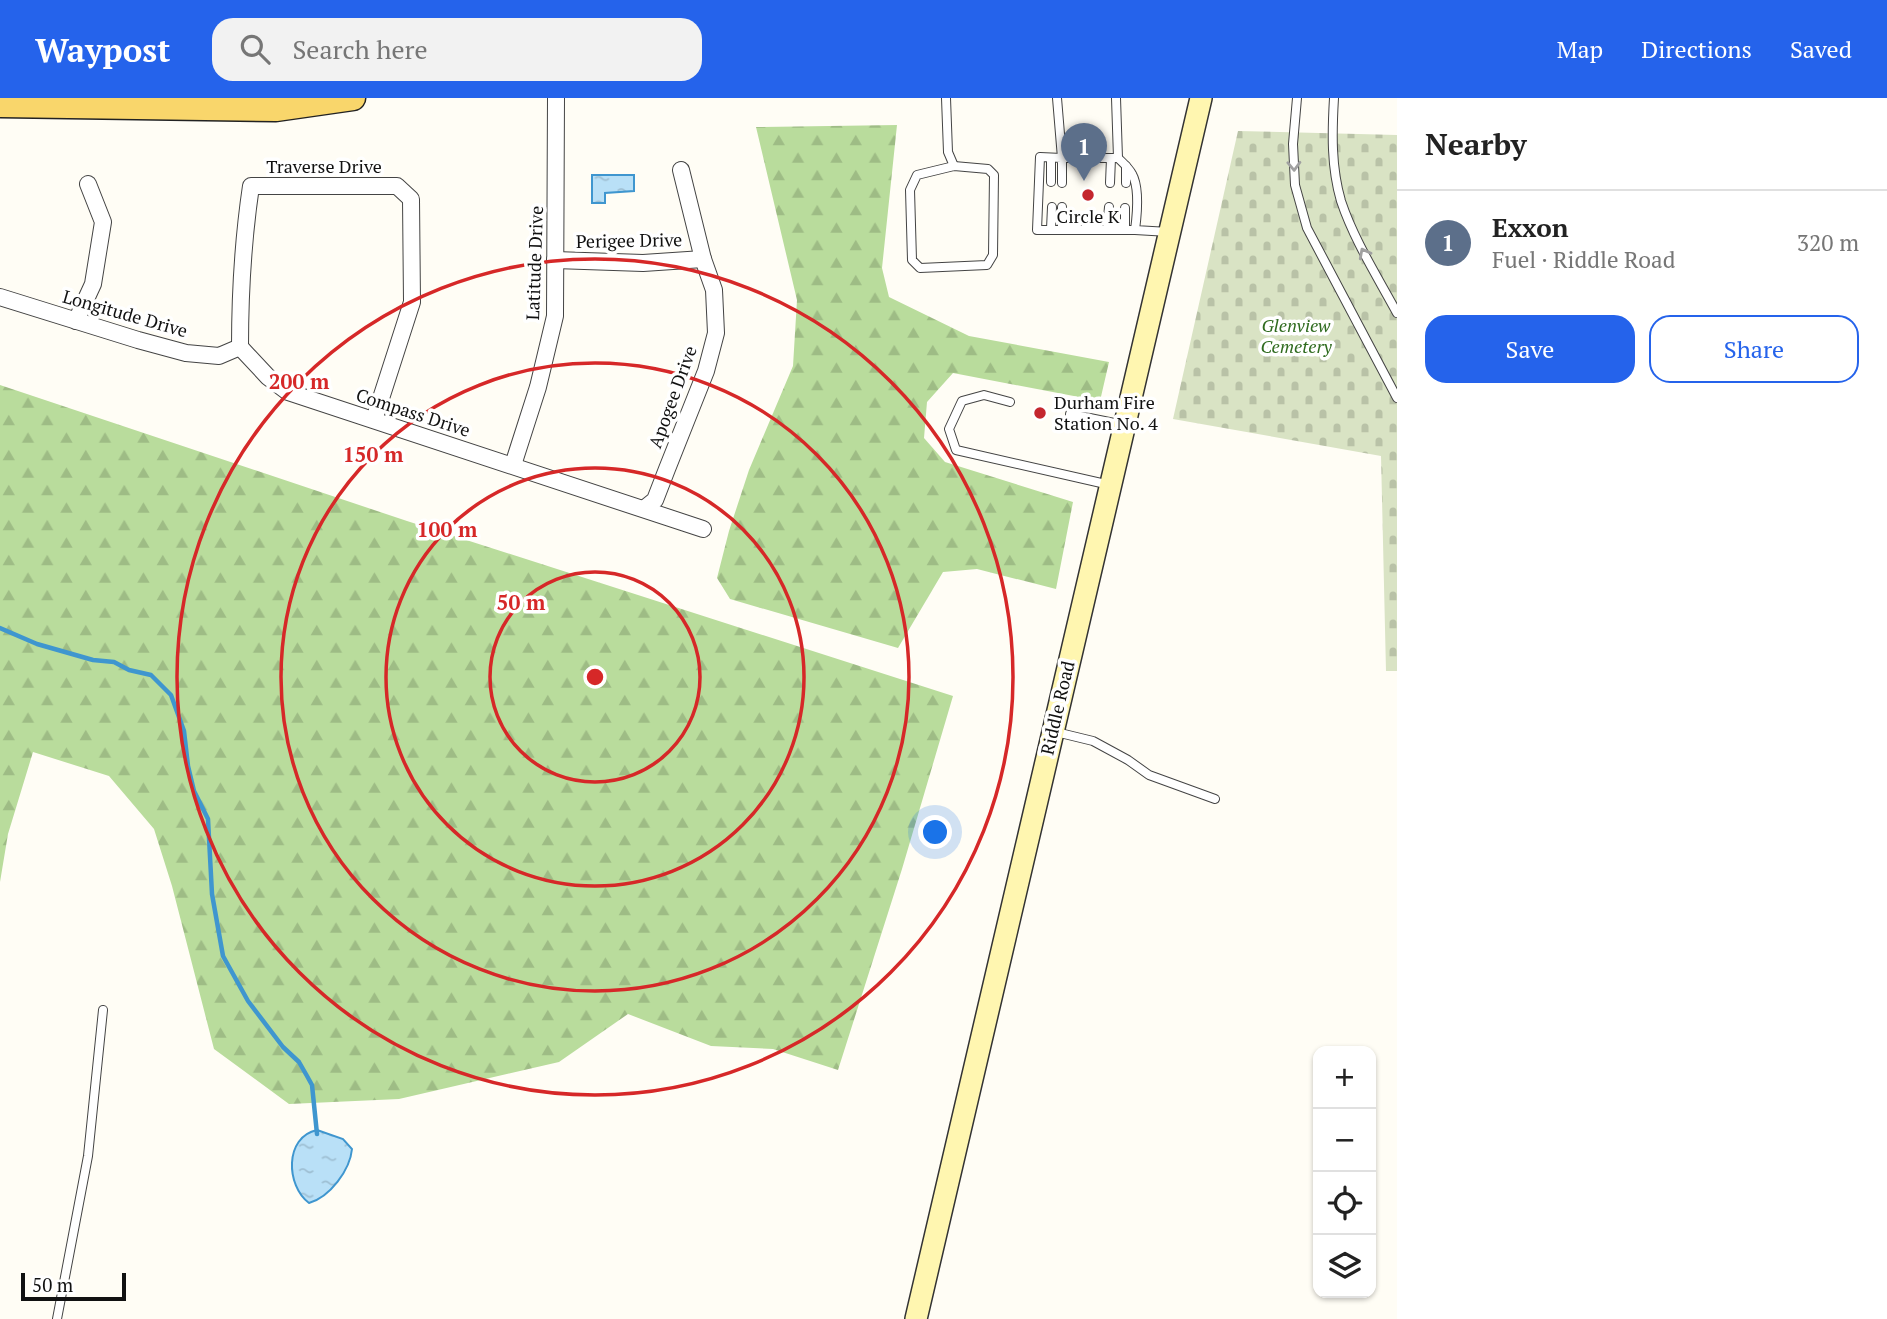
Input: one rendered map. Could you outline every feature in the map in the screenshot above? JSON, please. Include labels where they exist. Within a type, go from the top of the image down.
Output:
[{"type":"main road","points":[[0,105],[276,109],[353,98]]},
{"type":"main road","name":"Riddle Road","points":[[916,1319],[1201,98]]},
{"type":"street","name":"Latitude Drive","points":[[513,465],[538,387],[555,316],[556,98]]},
{"type":"street","name":"Apogee Drive","points":[[645,508],[655,499],[706,371],[716,333],[714,290],[703,258],[681,170]]},
{"type":"street","points":[[76,321],[93,284],[103,222],[88,184]]},
{"type":"street","name":"Traverse Drive","points":[[240,347],[240,293],[251,186],[397,186],[411,200],[412,302],[374,420]]},
{"type":"street","name":"Perigee Drive","points":[[555,260],[643,263],[703,258]]},
{"type":"street","name":"Longitude Drive","points":[[0,297],[186,353],[219,356],[240,347]]},
{"type":"street","name":"Compass Drive","points":[[240,347],[268,377],[288,392],[703,529]]},
{"type":"lane","points":[[946,98],[948,152],[954,166]]},
{"type":"lane","points":[[1057,98],[1062,183]]},
{"type":"lane","points":[[1110,183],[1114,158],[1115,98]]},
{"type":"lane","points":[[1297,98],[1293,144],[1295,185],[1307,229],[1397,398]]},
{"type":"lane","points":[[1334,98],[1332,142],[1341,199],[1353,233],[1397,313]]},
{"type":"lane","points":[[1135,230],[1135,180],[1126,166],[1114,158],[1040,157],[1037,230],[1169,232]]},
{"type":"lane","points":[[1051,158],[1051,183]]},
{"type":"lane","points":[[954,166],[988,169],[994,175],[993,255],[987,265],[920,268],[912,260],[909,190],[917,175],[954,166]]},
{"type":"lane","points":[[1126,166],[1126,183]]},
{"type":"lane","points":[[1051,229],[1052,207]]},
{"type":"lane","points":[[1062,207],[1062,229]]},
{"type":"lane","points":[[1107,230],[1109,208]]},
{"type":"lane","points":[[1125,208],[1125,230]]},
{"type":"lane","points":[[1010,402],[984,395],[962,401],[949,429],[956,450],[1110,485]]},
{"type":"lane","points":[[1070,414],[1124,425]]},
{"type":"lane","points":[[1053,732],[1093,741],[1149,775],[1215,799]]},
{"type":"lane","points":[[57,1319],[88,1156],[103,1010]]},
{"type":"green space","points":[[897,125],[882,268],[889,297],[969,336],[1109,362],[1100,401],[953,373],[927,402],[924,438],[945,462],[1073,502],[1056,589],[977,569],[943,572],[898,648],[730,599],[717,578],[749,470],[793,366],[797,300],[756,127]]},
{"type":"green space","name":"Glenview Cemetery","points":[[1238,131],[1397,135],[1397,671],[1386,671],[1381,456],[1173,419]]},
{"type":"green space","points":[[0,385],[407,521],[953,696],[838,1070],[773,1049],[711,1046],[628,1014],[559,1062],[399,1099],[289,1104],[214,1049],[172,886],[154,829],[109,776],[33,752],[8,834],[0,882]]},
{"type":"water","points":[[592,175],[634,175],[634,191],[605,193],[605,203],[592,203]]},
{"type":"water","points":[[317,1130],[343,1139],[352,1149],[338,1182],[324,1195],[309,1203],[296,1185],[292,1163],[299,1142],[306,1134]]},
{"type":"waterway","points":[[0,628],[37,644],[93,660],[114,662],[129,670],[151,675],[171,695],[184,731],[194,791],[208,819],[212,894],[223,956],[248,1001],[283,1047],[299,1062],[312,1085],[317,1134]]},
{"type":"place","name":"Exxon","points":[[1084,181]]},
{"type":"place","name":"Circle K","points":[[1088,195]]},
{"type":"place","name":"Durham Fire Station No. 4","points":[[1040,413]]}]
